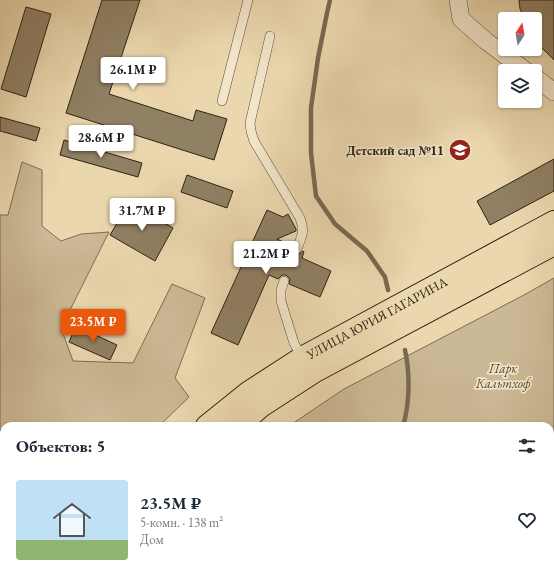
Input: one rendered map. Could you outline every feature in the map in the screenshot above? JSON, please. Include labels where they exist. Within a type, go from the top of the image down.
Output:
[{"type":"main road","name":"УЛИЦА ЮРИЯ ГАГАРИНА","points":[[211,422],[248,394],[302,358],[554,222]]},
{"type":"main road","name":"УЛИЦА ЮРИЯ ГАГАРИНА","points":[[243,422],[261,406],[315,371],[554,244]]},
{"type":"street","points":[[458,0],[461,19],[486,42],[516,64]]},
{"type":"street","points":[[542,83],[554,92]]},
{"type":"lane","points":[[222,101],[248,0]]},
{"type":"lane","points":[[270,36],[250,123],[251,131],[254,141],[302,222],[303,234],[297,248]]},
{"type":"lane","points":[[284,281],[281,290],[281,301],[294,343],[302,358]]},
{"type":"green space","points":[[22,162],[42,170],[42,226],[61,241],[81,234],[109,232],[61,328],[73,361],[133,363],[172,284],[205,298],[175,378],[189,397],[163,422],[0,422],[0,215],[8,215]]},
{"type":"green space","name":"Парк Кальтхоф","points":[[554,278],[554,422],[295,422],[344,389]]},
{"type":"building","points":[[102,0],[140,0],[109,94],[193,121],[196,110],[227,119],[214,160],[66,113]]},
{"type":"building","points":[[519,0],[554,0],[554,60],[542,48],[542,12],[522,12]]},
{"type":"building","points":[[26,7],[51,14],[26,97],[1,89]]},
{"type":"building","points":[[0,117],[40,128],[36,141],[0,131]]},
{"type":"building","points":[[64,140],[142,163],[138,177],[60,155]]},
{"type":"building","points":[[554,159],[554,191],[490,225],[477,201]]},
{"type":"building","points":[[187,175],[233,191],[227,208],[181,192]]},
{"type":"building","points":[[129,203],[173,228],[155,261],[110,235]]},
{"type":"building","points":[[267,210],[283,217],[288,214],[296,229],[296,231],[277,239],[292,246],[291,250],[295,254],[298,255],[303,251],[302,258],[331,271],[320,297],[289,284],[290,279],[286,275],[282,275],[278,279],[269,275],[238,345],[211,333]]},
{"type":"building","points":[[76,326],[117,345],[110,360],[69,342]]},
{"type":"waterway","points":[[330,0],[318,58],[311,108],[311,153],[316,196],[335,224],[367,251],[385,277],[388,290]]},
{"type":"waterway","points":[[404,422],[407,408],[408,388],[408,368],[405,350]]},
{"type":"place","name":"Детский сад №11","points":[[460,150]]}]
